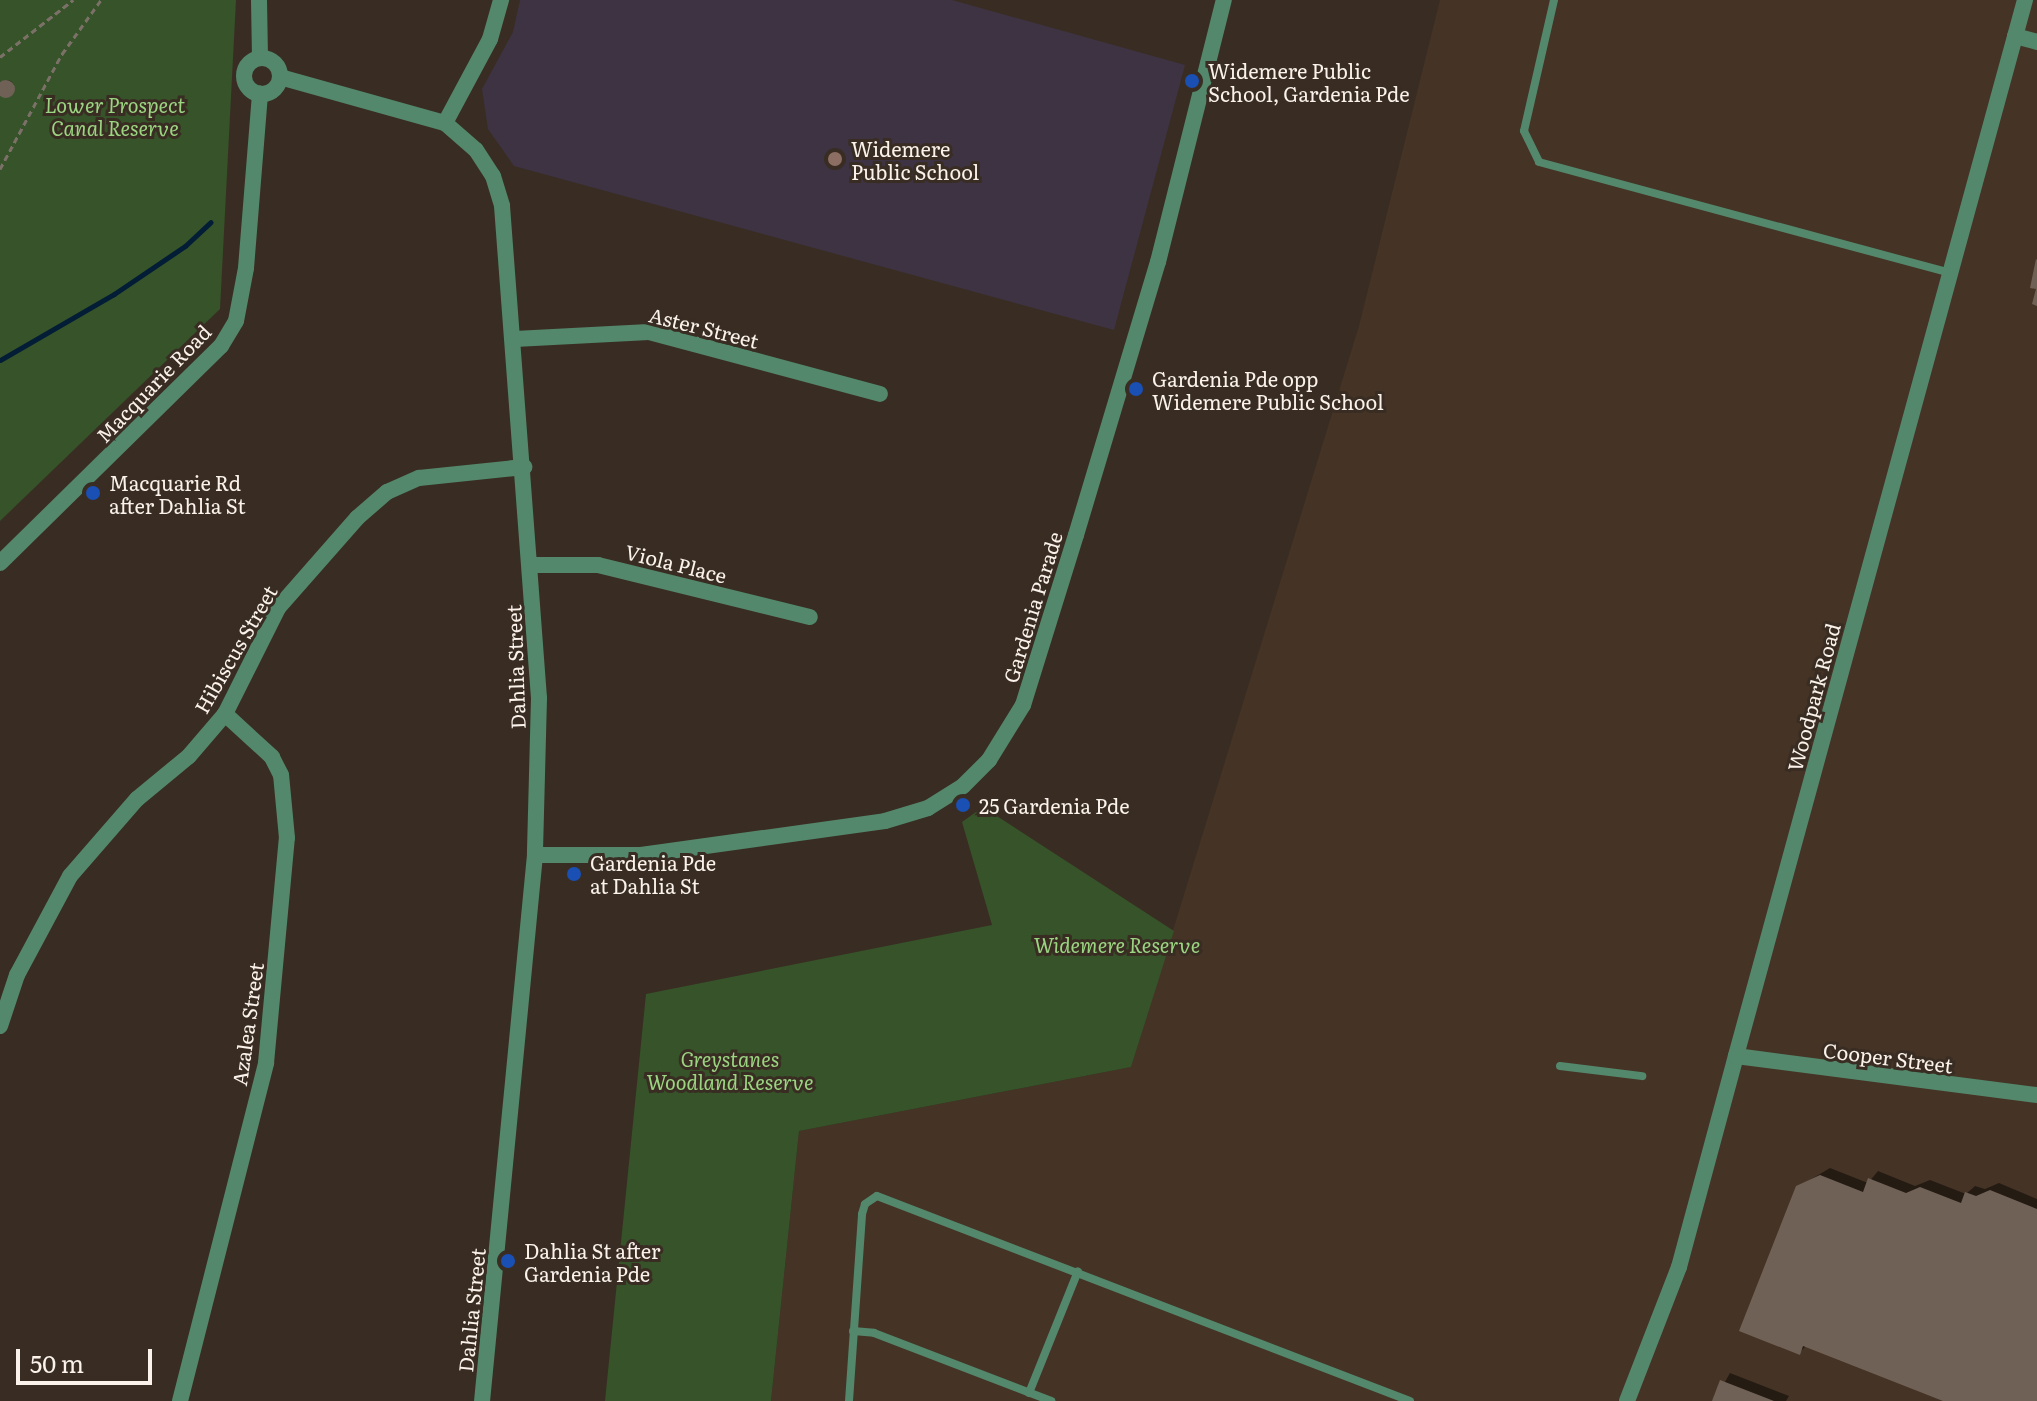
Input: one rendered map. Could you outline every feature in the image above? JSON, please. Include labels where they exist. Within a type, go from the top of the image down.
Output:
[{"type":"street","points":[[259,0],[260,58]]},
{"type":"street","points":[[445,123],[490,39],[501,0]]},
{"type":"street","name":"Gardenia Parade","points":[[535,855],[641,855],[885,821],[928,808],[963,786],[989,760],[1023,705],[1076,535],[1162,248],[1224,0]]},
{"type":"street","name":"Woodpark Road","points":[[1627,1401],[1679,1267],[2025,0]]},
{"type":"street","points":[[2015,36],[2037,42]]},
{"type":"street","points":[[260,58],[275,62],[280,77],[274,89],[260,94],[245,79],[250,63],[260,58]]},
{"type":"street","name":"Dahlia Street","points":[[280,77],[445,123],[476,150],[497,185],[515,339],[539,698],[535,855],[482,1401]]},
{"type":"street","name":"Macquarie Road","points":[[0,563],[221,346],[236,321],[246,268],[260,94]]},
{"type":"street","name":"Aster Street","points":[[515,339],[649,332],[880,394]]},
{"type":"street","name":"Hibiscus Street","points":[[0,1026],[17,975],[70,876],[137,799],[189,756],[225,714],[278,608],[357,518],[387,492],[419,478],[524,467]]},
{"type":"street","name":"Viola Place","points":[[531,565],[598,565],[810,617]]},
{"type":"street","name":"Azalea Street","points":[[180,1401],[266,1063],[287,838],[281,775],[272,757],[225,714]]},
{"type":"street","name":"Cooper Street","points":[[1736,1056],[2037,1095]]},
{"type":"lane","points":[[1554,0],[1524,131],[1539,162],[1950,273]]},
{"type":"lane","points":[[1560,1066],[1642,1076]]},
{"type":"lane","points":[[849,1401],[862,1214],[865,1204],[877,1196],[1409,1401]]},
{"type":"lane","points":[[1029,1393],[1078,1271]]},
{"type":"lane","points":[[853,1331],[874,1333],[1051,1401]]},
{"type":"path","points":[[0,57],[73,0]]},
{"type":"path","points":[[0,169],[62,54],[101,0]]},
{"type":"shaded area","name":"Widemere Public School","points":[[520,0],[952,0],[1185,65],[1114,330],[514,166],[488,129],[482,89],[513,32]]},
{"type":"shaded area","points":[[1440,0],[2037,0],[2037,1401],[771,1401],[799,1131],[1131,1067],[1359,326]]},
{"type":"green space","name":"Lower Prospect Canal Reserve","points":[[0,0],[236,0],[220,309],[0,521]]},
{"type":"green space","name":"Greystanes Woodland Reserve","points":[[983,807],[1174,931],[1131,1067],[799,1131],[771,1401],[605,1401],[646,994],[992,925],[962,822]]},
{"type":"building","points":[[6,80],[15,89],[6,98],[-3,89]]},
{"type":"building","points":[[2036,259],[2037,306],[2032,304],[2036,289],[2030,288]]},
{"type":"building","points":[[1820,1175],[1863,1192],[1868,1178],[1906,1193],[1920,1187],[1961,1203],[1965,1192],[1976,1196],[1990,1190],[2037,1209],[2037,1401],[1943,1401],[1803,1346],[1800,1355],[1739,1331],[1796,1186]]},
{"type":"building","points":[[1720,1380],[1774,1401],[1712,1401]]},
{"type":"waterway","points":[[0,360],[114,294],[185,246],[211,222]]},
{"type":"place","name":"Widemere Public School, Gardenia Pde","points":[[1192,81]]},
{"type":"place","name":"Widemere Public School","points":[[835,159]]},
{"type":"place","name":"Gardenia Pde opp Widemere Public School","points":[[1136,389]]},
{"type":"place","name":"Macquarie Rd after Dahlia St","points":[[93,493]]},
{"type":"place","name":"25 Gardenia Pde","points":[[963,805]]},
{"type":"place","name":"Gardenia Pde at Dahlia St","points":[[574,874]]},
{"type":"place","name":"Dahlia St after Gardenia Pde","points":[[508,1261]]},
{"type":"park label","name":"Widemere Reserve","points":[[1117,944]]}]
